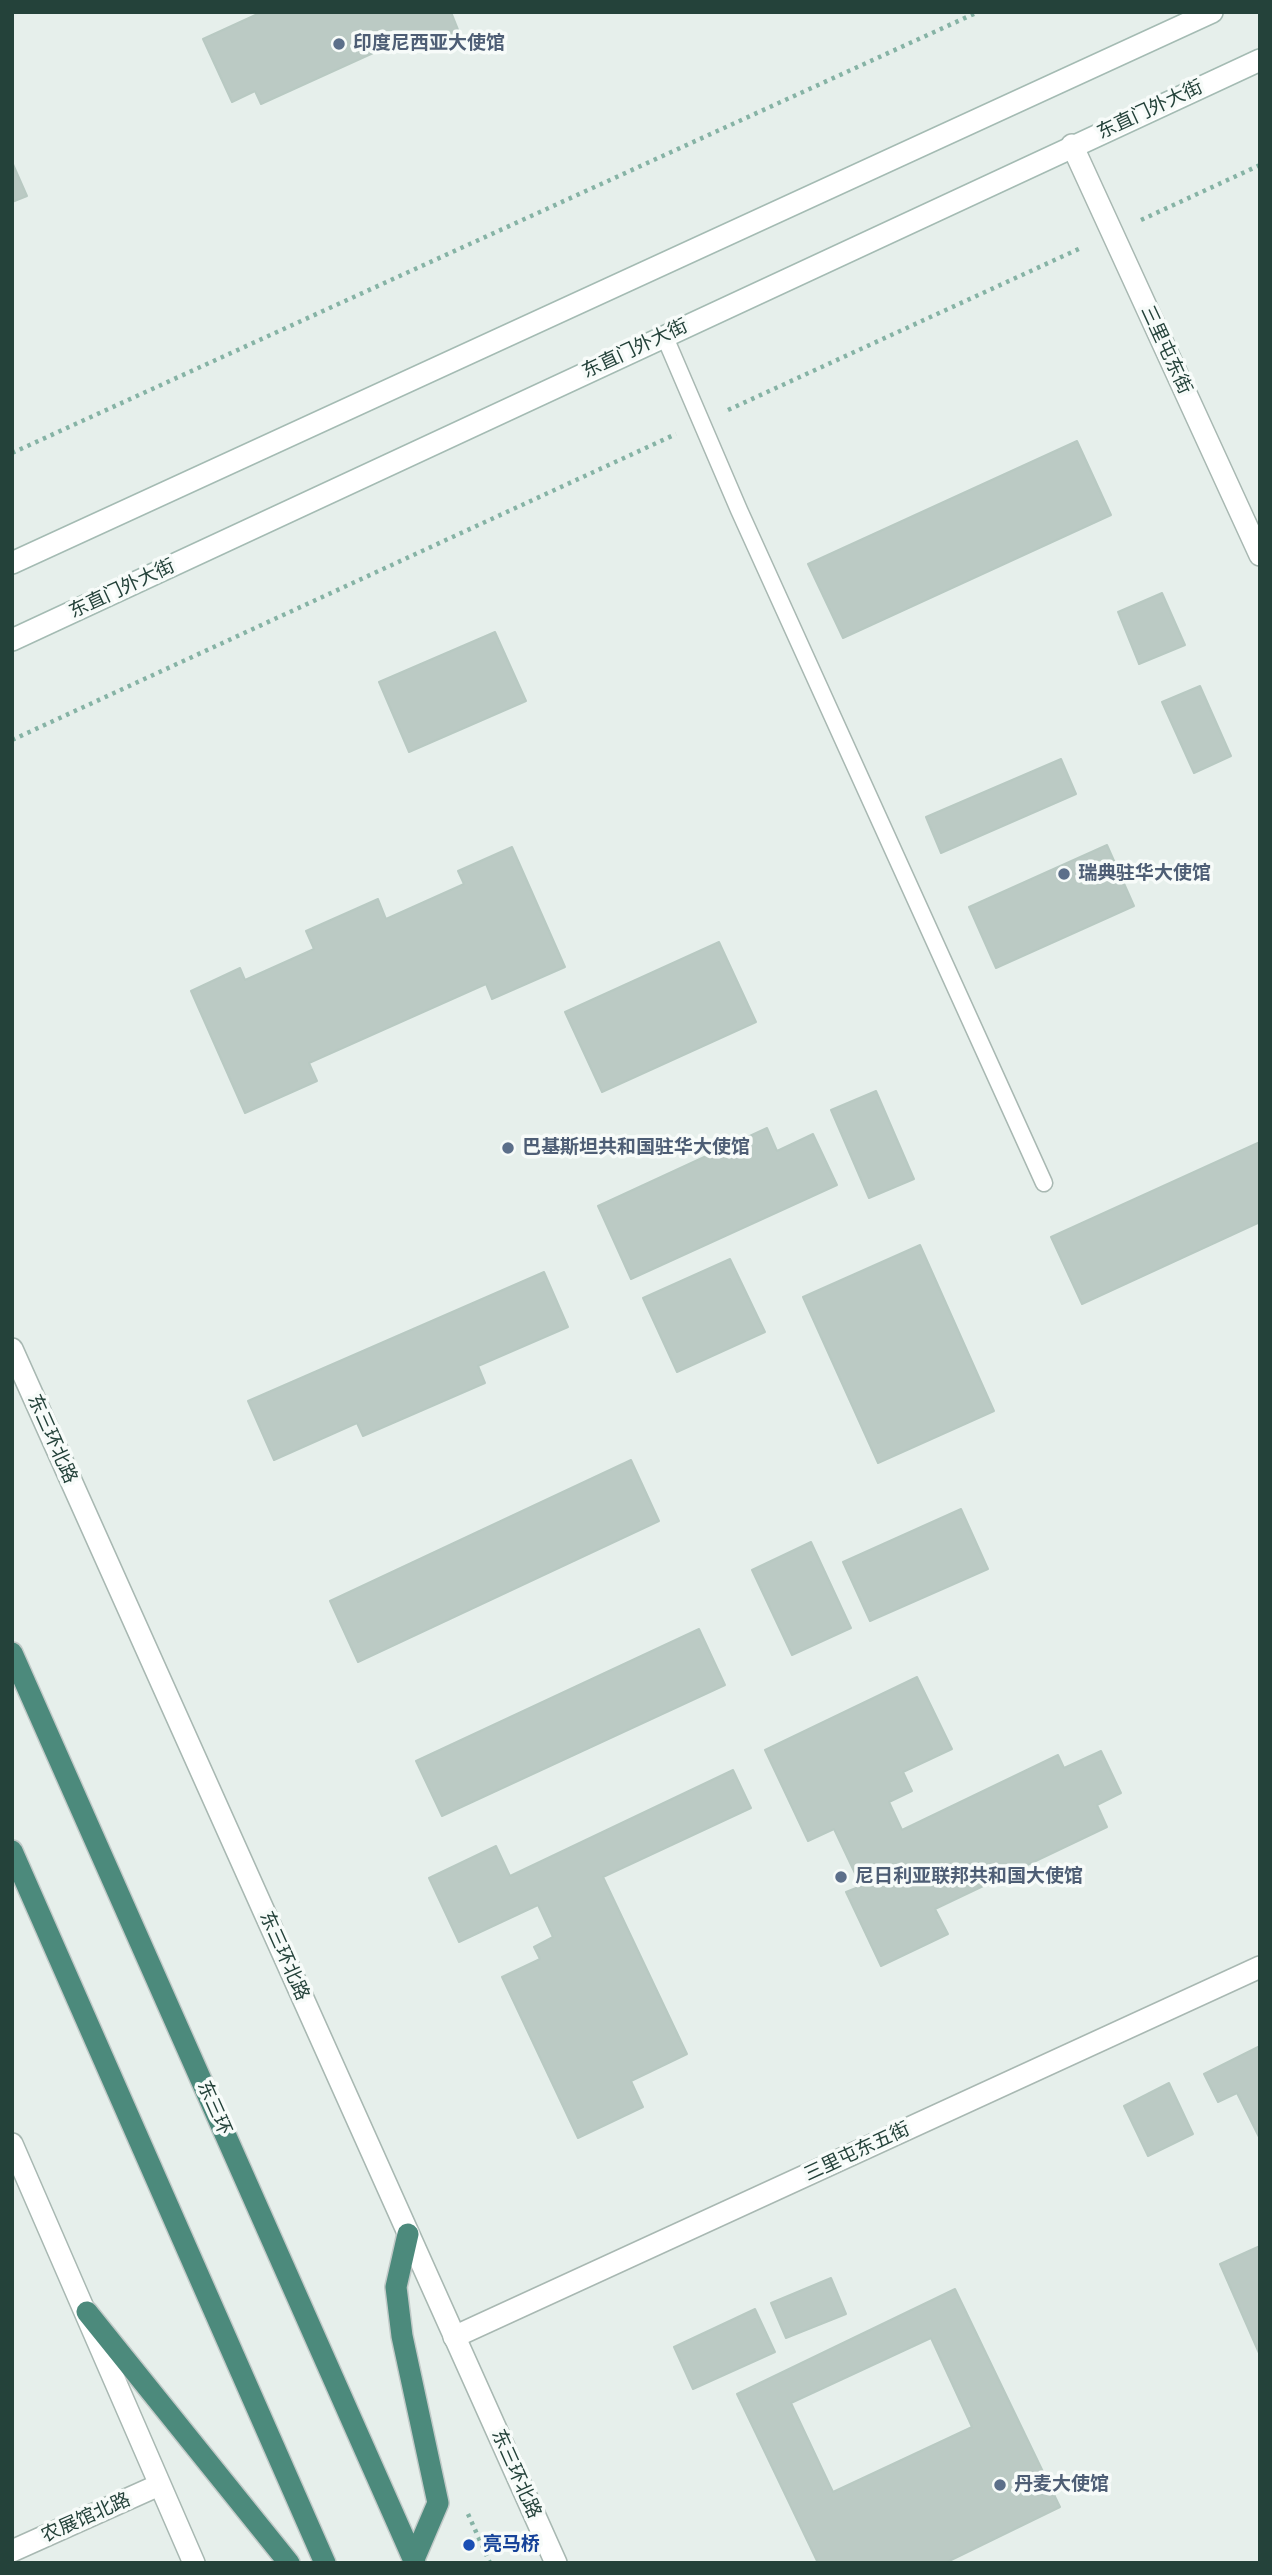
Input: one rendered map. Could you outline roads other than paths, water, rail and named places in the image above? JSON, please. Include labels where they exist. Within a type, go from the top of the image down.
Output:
[{"type":"highway","name":"东三环","points":[[12,1653],[414,2561]]},
{"type":"highway","points":[[12,1852],[325,2563]]},
{"type":"highway","points":[[408,2234],[396,2287],[402,2336],[438,2503],[414,2561]]},
{"type":"highway","points":[[87,2312],[289,2563]]},
{"type":"street","points":[[12,563],[1212,12]]},
{"type":"street","name":"东直门外大街","points":[[12,640],[1072,145],[1260,60]]},
{"type":"street","name":"三里屯东街","points":[[1072,145],[1260,555]]},
{"type":"street","name":"东三环北路","points":[[12,1349],[556,2563]]},
{"type":"street","name":"三里屯东五街","points":[[454,2337],[1260,1967]]},
{"type":"street","points":[[12,2144],[194,2563]]},
{"type":"street","name":"农展馆北路","points":[[12,2551],[159,2485]]},
{"type":"lane","points":[[664,335],[1044,1183]]},
{"type":"place","name":"印度尼西亚大使馆","points":[[339,44]]},
{"type":"place","name":"瑞典驻华大使馆","points":[[1064,874]]},
{"type":"place","name":"巴基斯坦共和国驻华大使馆","points":[[508,1148]]},
{"type":"place","name":"尼日利亚联邦共和国大使馆","points":[[841,1877]]},
{"type":"place","name":"丹麦大使馆","points":[[1000,2485]]},
{"type":"place","name":"亮马桥","points":[[469,2545]]}]
